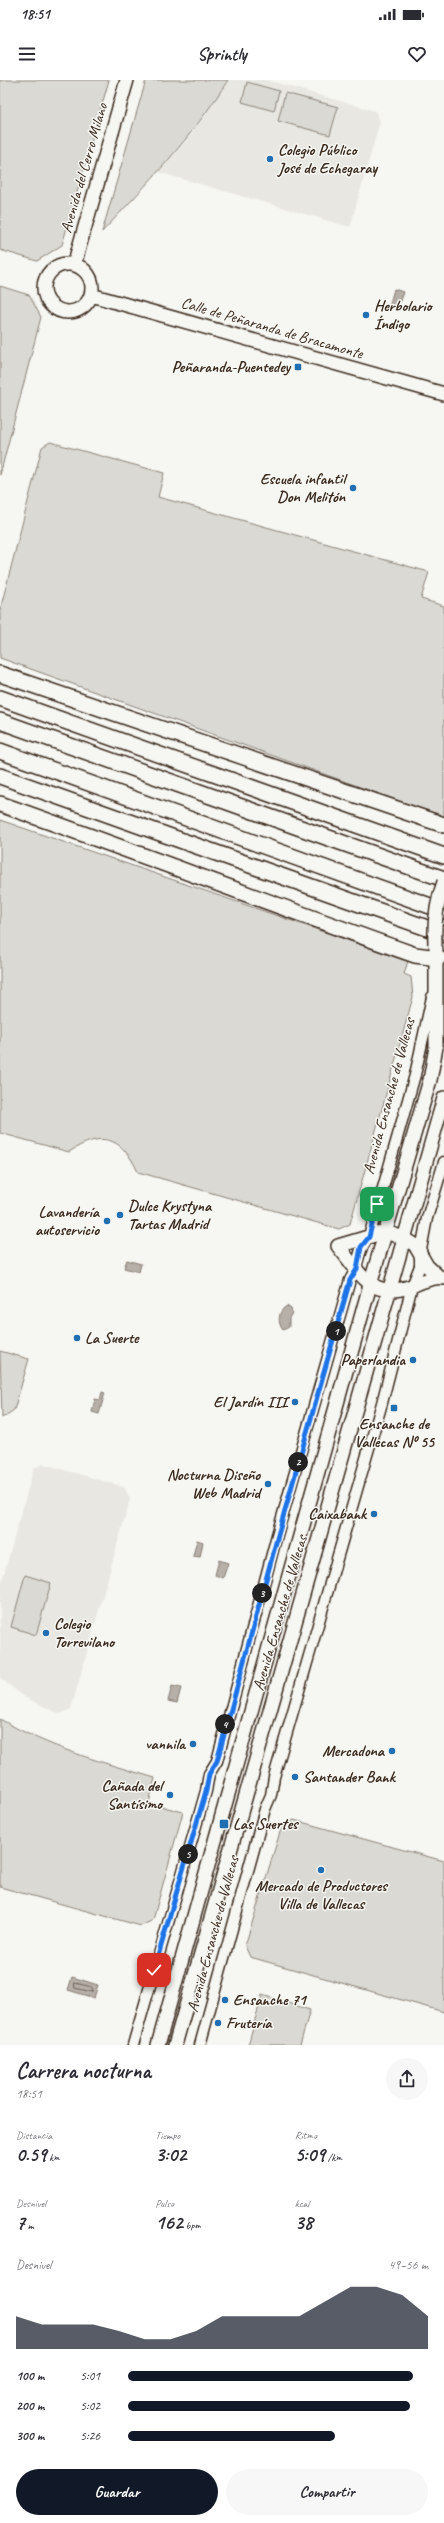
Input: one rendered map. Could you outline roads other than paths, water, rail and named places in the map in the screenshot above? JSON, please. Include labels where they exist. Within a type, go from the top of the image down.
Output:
[{"type":"highway","points":[[0,674],[444,825]]},
{"type":"highway","points":[[0,698],[444,856]]},
{"type":"highway","points":[[0,721],[444,879]]},
{"type":"highway","points":[[0,752],[444,911]]},
{"type":"highway","points":[[0,776],[440,949]]},
{"type":"highway","points":[[0,804],[149,856],[252,898],[415,955],[440,949]]},
{"type":"main road","name":"Avenida del Cerro Milano","points":[[74,265],[127,80]]},
{"type":"main road","points":[[74,265],[87,273],[92,288],[91,295],[84,305],[73,311],[61,310],[49,302],[44,288],[48,275],[60,266],[74,265]]},
{"type":"main road","name":"Calle de Peñaranda de Bracamonte","points":[[91,295],[444,394]]},
{"type":"main road","name":"Avenida Ensanche de Vallecas","points":[[158,2045],[370,1285],[430,1080],[436,1039],[435,983],[440,949],[434,922],[438,898],[444,882]]},
{"type":"main road","name":"Avenida Ensanche de Vallecas","points":[[175,2045],[444,1098]]},
{"type":"main road","points":[[385,1232],[404,1238],[415,1245],[427,1266],[442,1277],[402,1290],[390,1290],[370,1285],[363,1279],[357,1269],[338,1246],[385,1232]]},
{"type":"street","name":"Avenida Ensanche de Vallecas","points":[[133,2045],[206,1791],[209,1774],[217,1761],[350,1280],[357,1269],[361,1247],[369,1237],[415,1075],[435,983]]},
{"type":"street","name":"Avenida Ensanche de Vallecas","points":[[200,2045],[265,1809],[272,1795],[274,1777],[382,1403],[412,1286],[420,1266],[420,1255],[427,1218],[444,1162]]},
{"type":"water","points":[[394,289],[403,292],[397,310],[389,307]]},
{"type":"water","points":[[127,1260],[141,1264],[139,1272],[124,1268]]},
{"type":"water","points":[[287,1306],[291,1309],[292,1313],[289,1318],[289,1327],[283,1330],[279,1317],[282,1310]]},
{"type":"water","points":[[102,1392],[105,1393],[99,1414],[92,1412],[95,1399],[100,1400]]},
{"type":"water","points":[[197,1540],[203,1542],[200,1557],[193,1556]]},
{"type":"water","points":[[219,1560],[228,1563],[223,1578],[215,1575]]},
{"type":"water","points":[[172,1686],[181,1688],[177,1703],[168,1701]]},
{"type":"water","points":[[72,1977],[98,1985],[94,1998],[68,1990]]},
{"type":"place","name":"Colegio Público José de Echegaray","points":[[270,159]]},
{"type":"place","name":"Herbolario Índigo","points":[[366,315]]},
{"type":"place","name":"Peñaranda-Puentedey","points":[[298,367]]},
{"type":"place","name":"Escuela infantil Don Melitón","points":[[353,488]]},
{"type":"place","name":"Dulce Krystyna Tartas Madrid","points":[[120,1215]]},
{"type":"place","name":"Lavandería autoservicio","points":[[107,1221]]},
{"type":"place","name":"La Suerte","points":[[77,1338]]},
{"type":"place","name":"Paperlandia","points":[[413,1360]]},
{"type":"place","name":"El Jardín III","points":[[295,1402]]},
{"type":"place","name":"Ensanche de Vallecas Nº 55","points":[[394,1408]]},
{"type":"place","name":"Nocturna Diseño Web Madrid","points":[[268,1484]]},
{"type":"place","name":"Caixabank","points":[[374,1514]]},
{"type":"place","name":"Colegio Torrevilano","points":[[46,1633]]},
{"type":"place","name":"vannila","points":[[193,1744]]},
{"type":"place","name":"Mercadona","points":[[392,1751]]},
{"type":"place","name":"Santander Bank","points":[[295,1777]]},
{"type":"place","name":"Cañada del Santísimo","points":[[170,1795]]},
{"type":"place","name":"Las Suertes","points":[[224,1824]]},
{"type":"place","name":"Mercado de Productores Villa de Vallecas","points":[[321,1870]]},
{"type":"place","name":"Ensanche 71","points":[[225,2000]]},
{"type":"place","name":"Frutería","points":[[218,2023]]}]
